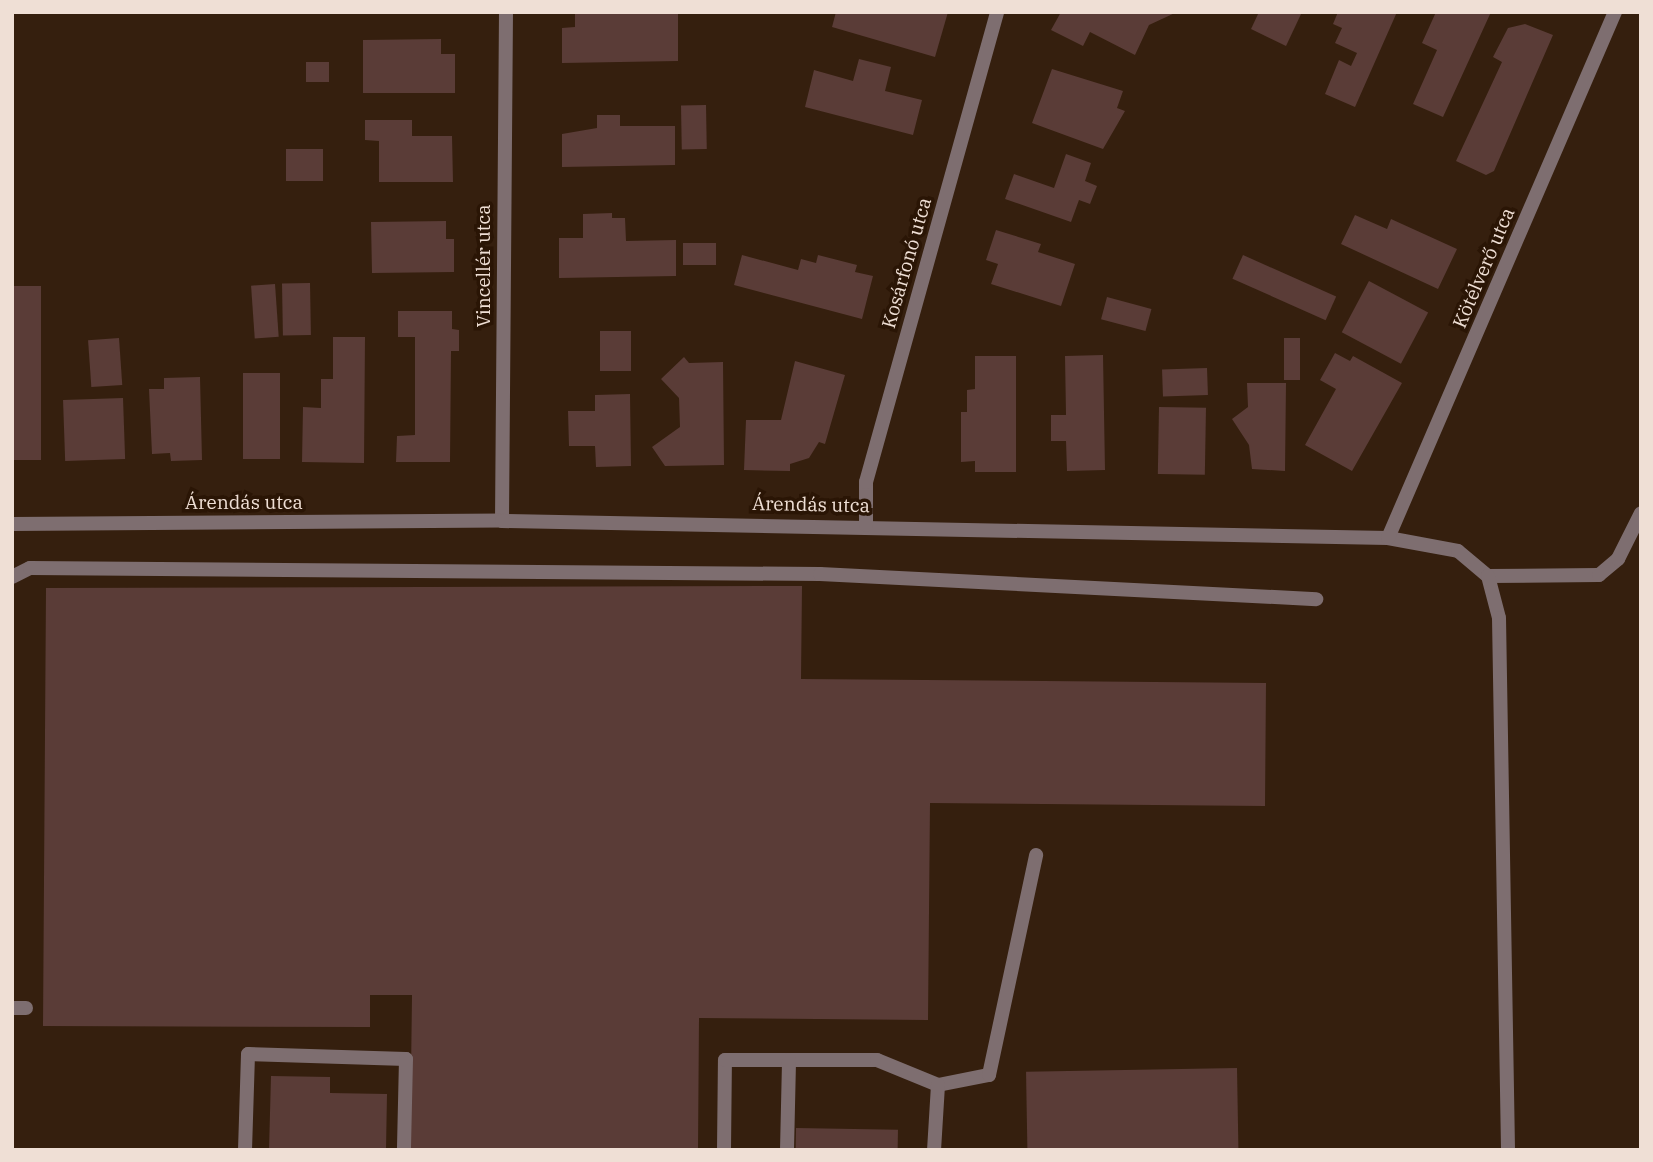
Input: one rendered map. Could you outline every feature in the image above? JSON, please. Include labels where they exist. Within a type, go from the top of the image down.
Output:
[{"type":"street","name":"Vincellér utca","points":[[502,520],[506,12]]},
{"type":"street","name":"Kosárfonó utca","points":[[866,525],[866,482],[997,12]]},
{"type":"street","name":"Kötélverő utca","points":[[1388,538],[1613,13]]},
{"type":"street","points":[[1508,1150],[1499,618],[1498,596],[1488,576],[1599,575],[1618,559],[1641,513]]},
{"type":"street","name":"Árendás utca","points":[[12,524],[502,520],[866,525],[1388,538],[1458,551],[1488,576]]},
{"type":"street","points":[[12,577],[30,568],[820,574],[1316,599]]},
{"type":"street","points":[[724,1150],[725,1060],[877,1060],[937,1085],[989,1075],[1036,855]]},
{"type":"street","points":[[246,1150],[248,1054],[406,1059],[404,1150]]},
{"type":"street","points":[[788,1150],[789,1060]]},
{"type":"street","points":[[934,1150],[937,1085]]},
{"type":"building","points":[[575,12],[678,12],[678,61],[562,63],[562,28],[575,27]]},
{"type":"building","points":[[836,12],[948,12],[935,57],[832,27]]},
{"type":"building","points":[[1061,12],[1177,12],[1149,25],[1135,55],[1090,32],[1083,46],[1051,30]]},
{"type":"building","points":[[1259,12],[1302,12],[1286,46],[1251,29]]},
{"type":"building","points":[[1338,12],[1397,12],[1355,107],[1325,94],[1339,60],[1351,66],[1357,53],[1335,43],[1342,28],[1333,24]]},
{"type":"building","points":[[1436,12],[1491,12],[1443,117],[1413,104],[1437,50],[1422,43]]},
{"type":"building","points":[[1525,24],[1553,35],[1494,171],[1486,175],[1456,161],[1502,62],[1493,57],[1508,28]]},
{"type":"building","points":[[441,39],[441,54],[455,54],[455,93],[363,93],[363,40]]},
{"type":"building","points":[[859,59],[891,67],[885,91],[922,100],[913,135],[805,107],[814,70],[853,81]]},
{"type":"building","points":[[306,62],[329,62],[329,82],[306,82]]},
{"type":"building","points":[[1052,69],[1123,91],[1117,108],[1125,111],[1103,149],[1032,123]]},
{"type":"building","points":[[681,105],[706,105],[707,149],[682,149]]},
{"type":"building","points":[[597,115],[620,115],[620,126],[675,126],[675,165],[562,167],[562,134],[597,128]]},
{"type":"building","points":[[365,120],[412,120],[412,136],[452,136],[453,182],[379,182],[379,141],[365,140]]},
{"type":"building","points":[[286,149],[323,149],[323,181],[286,181]]},
{"type":"building","points":[[1066,154],[1091,163],[1085,181],[1097,186],[1090,204],[1079,200],[1071,222],[1005,199],[1014,174],[1054,188]]},
{"type":"building","points":[[612,213],[612,218],[625,218],[626,241],[676,240],[676,276],[559,278],[559,238],[583,238],[583,214]]},
{"type":"building","points":[[1355,215],[1387,229],[1391,219],[1457,249],[1438,289],[1341,244]]},
{"type":"building","points":[[446,221],[446,239],[454,239],[454,272],[372,273],[371,222]]},
{"type":"building","points":[[996,230],[1041,244],[1038,252],[1075,264],[1061,306],[991,284],[998,264],[986,260]]},
{"type":"building","points":[[683,243],[716,243],[716,265],[683,265]]},
{"type":"building","points":[[742,255],[798,270],[801,259],[816,263],[818,255],[857,265],[855,272],[873,276],[862,319],[734,285]]},
{"type":"building","points":[[1243,255],[1336,296],[1326,320],[1232,279]]},
{"type":"building","points":[[1369,281],[1428,312],[1401,364],[1342,332]]},
{"type":"building","points":[[282,283],[310,283],[311,335],[283,335]]},
{"type":"building","points":[[275,284],[279,337],[255,339],[251,286]]},
{"type":"building","points":[[12,286],[41,286],[41,460],[12,460]]},
{"type":"building","points":[[1107,297],[1151,309],[1145,331],[1101,319]]},
{"type":"building","points":[[398,311],[452,311],[452,329],[459,330],[459,351],[451,351],[450,462],[396,462],[397,436],[415,435],[415,337],[398,337]]},
{"type":"building","points":[[600,331],[631,331],[631,371],[600,371]]},
{"type":"building","points":[[333,337],[365,337],[364,463],[302,462],[303,407],[321,408],[321,379],[333,379]]},
{"type":"building","points":[[119,338],[122,385],[91,387],[88,340]]},
{"type":"building","points":[[1284,338],[1300,338],[1300,380],[1284,380]]},
{"type":"building","points":[[1335,353],[1350,361],[1353,356],[1402,383],[1352,471],[1305,445],[1336,389],[1320,380]]},
{"type":"building","points":[[1103,355],[1105,470],[1067,471],[1066,441],[1051,441],[1051,415],[1066,415],[1065,356]]},
{"type":"building","points":[[975,356],[1016,356],[1016,472],[975,472],[975,461],[961,462],[961,412],[967,412],[967,390],[975,389]]},
{"type":"building","points":[[684,357],[689,363],[723,362],[724,465],[665,466],[652,447],[680,427],[679,398],[661,379]]},
{"type":"building","points":[[795,361],[845,375],[825,444],[819,442],[809,458],[790,464],[790,471],[744,470],[746,420],[781,420]]},
{"type":"building","points":[[1207,368],[1208,395],[1163,397],[1162,370]]},
{"type":"building","points":[[243,373],[280,373],[280,459],[243,459]]},
{"type":"building","points":[[200,377],[202,460],[171,461],[170,453],[152,454],[149,389],[164,389],[164,378]]},
{"type":"building","points":[[1247,383],[1286,383],[1285,471],[1252,469],[1249,445],[1232,419],[1248,407]]},
{"type":"building","points":[[630,394],[631,466],[596,467],[595,446],[569,446],[568,411],[595,411],[595,395]]},
{"type":"building","points":[[123,398],[125,459],[65,461],[63,400]]},
{"type":"building","points":[[1159,407],[1206,408],[1205,475],[1158,474]]},
{"type":"building","points":[[802,586],[801,679],[1266,683],[1265,806],[930,803],[928,1020],[699,1018],[698,1150],[410,1150],[412,995],[370,995],[370,1027],[43,1026],[46,588]]},
{"type":"building","points":[[1237,1068],[1238,1150],[1027,1150],[1026,1072]]},
{"type":"building","points":[[271,1076],[330,1077],[330,1093],[387,1094],[386,1150],[269,1150]]},
{"type":"building","points":[[796,1128],[898,1130],[898,1150],[796,1150]]}]
